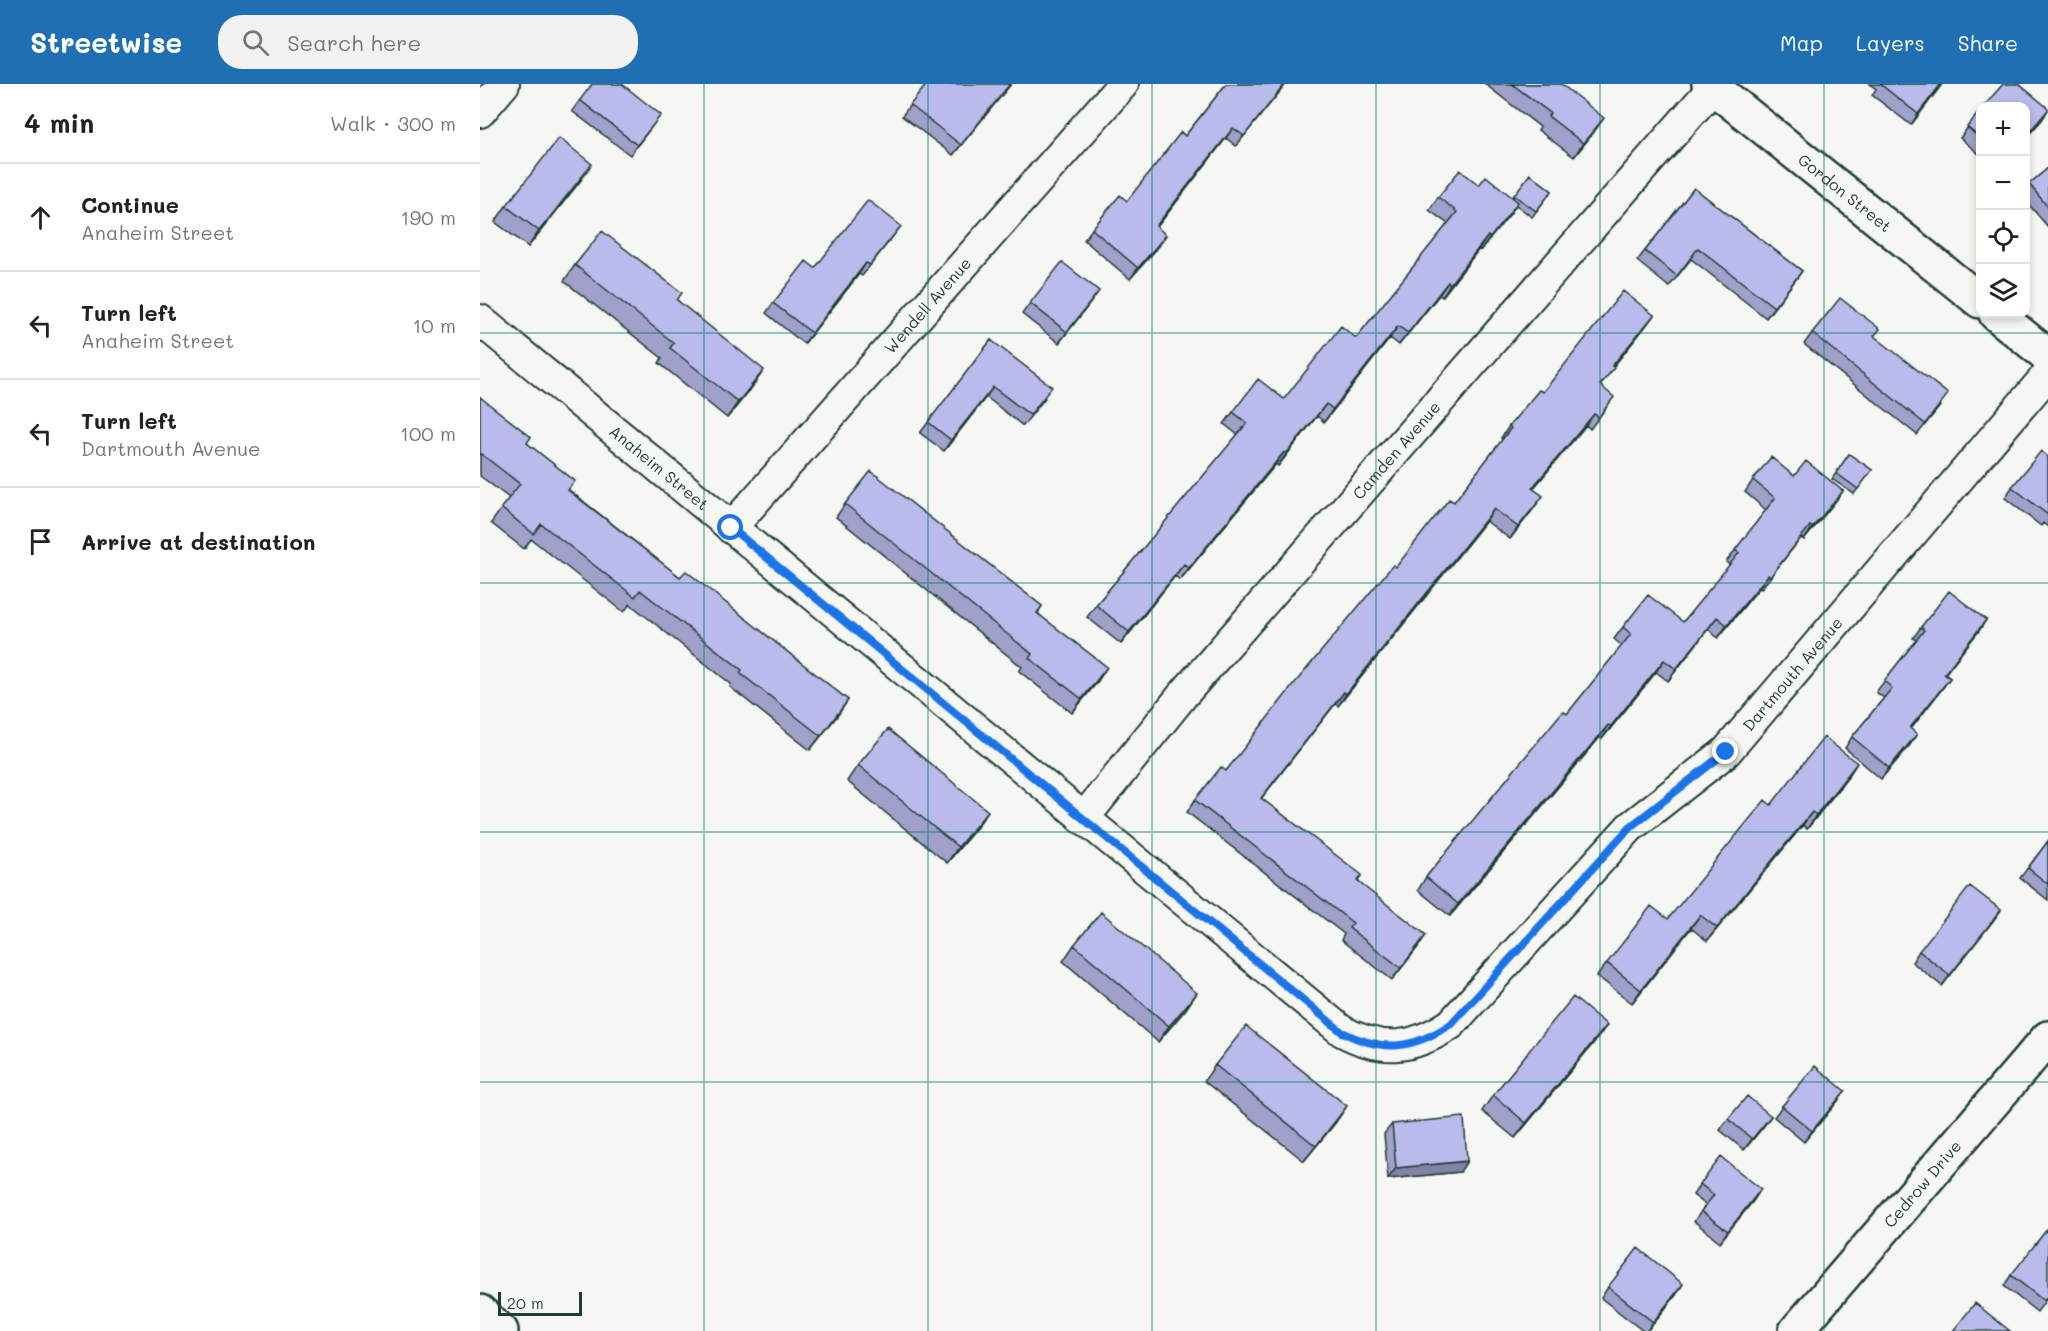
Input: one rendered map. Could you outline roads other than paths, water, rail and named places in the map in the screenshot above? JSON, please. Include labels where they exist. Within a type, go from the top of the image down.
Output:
[{"type":"main road","name":"Gordon Street","points":[[1713,85],[1976,298]]},
{"type":"main road","points":[[2001,318],[2048,356]]},
{"type":"main road","name":"Cedrow Drive","points":[[1796,1331],[2048,1038]]},
{"type":"main road","points":[[480,1312],[501,1331]]},
{"type":"street","points":[[480,112],[504,84]]},
{"type":"street","name":"Wendell Avenue","points":[[731,528],[1123,84]]},
{"type":"street","name":"Camden Avenue","points":[[1083,819],[1182,696],[1713,85]]},
{"type":"street","name":"Anaheim Street","points":[[480,320],[1342,1032],[1359,1040],[1385,1046],[1407,1044]]},
{"type":"street","name":"Dartmouth Avenue","points":[[1407,1044],[1429,1038],[1451,1024],[1630,827],[1726,752],[2048,374]]}]
